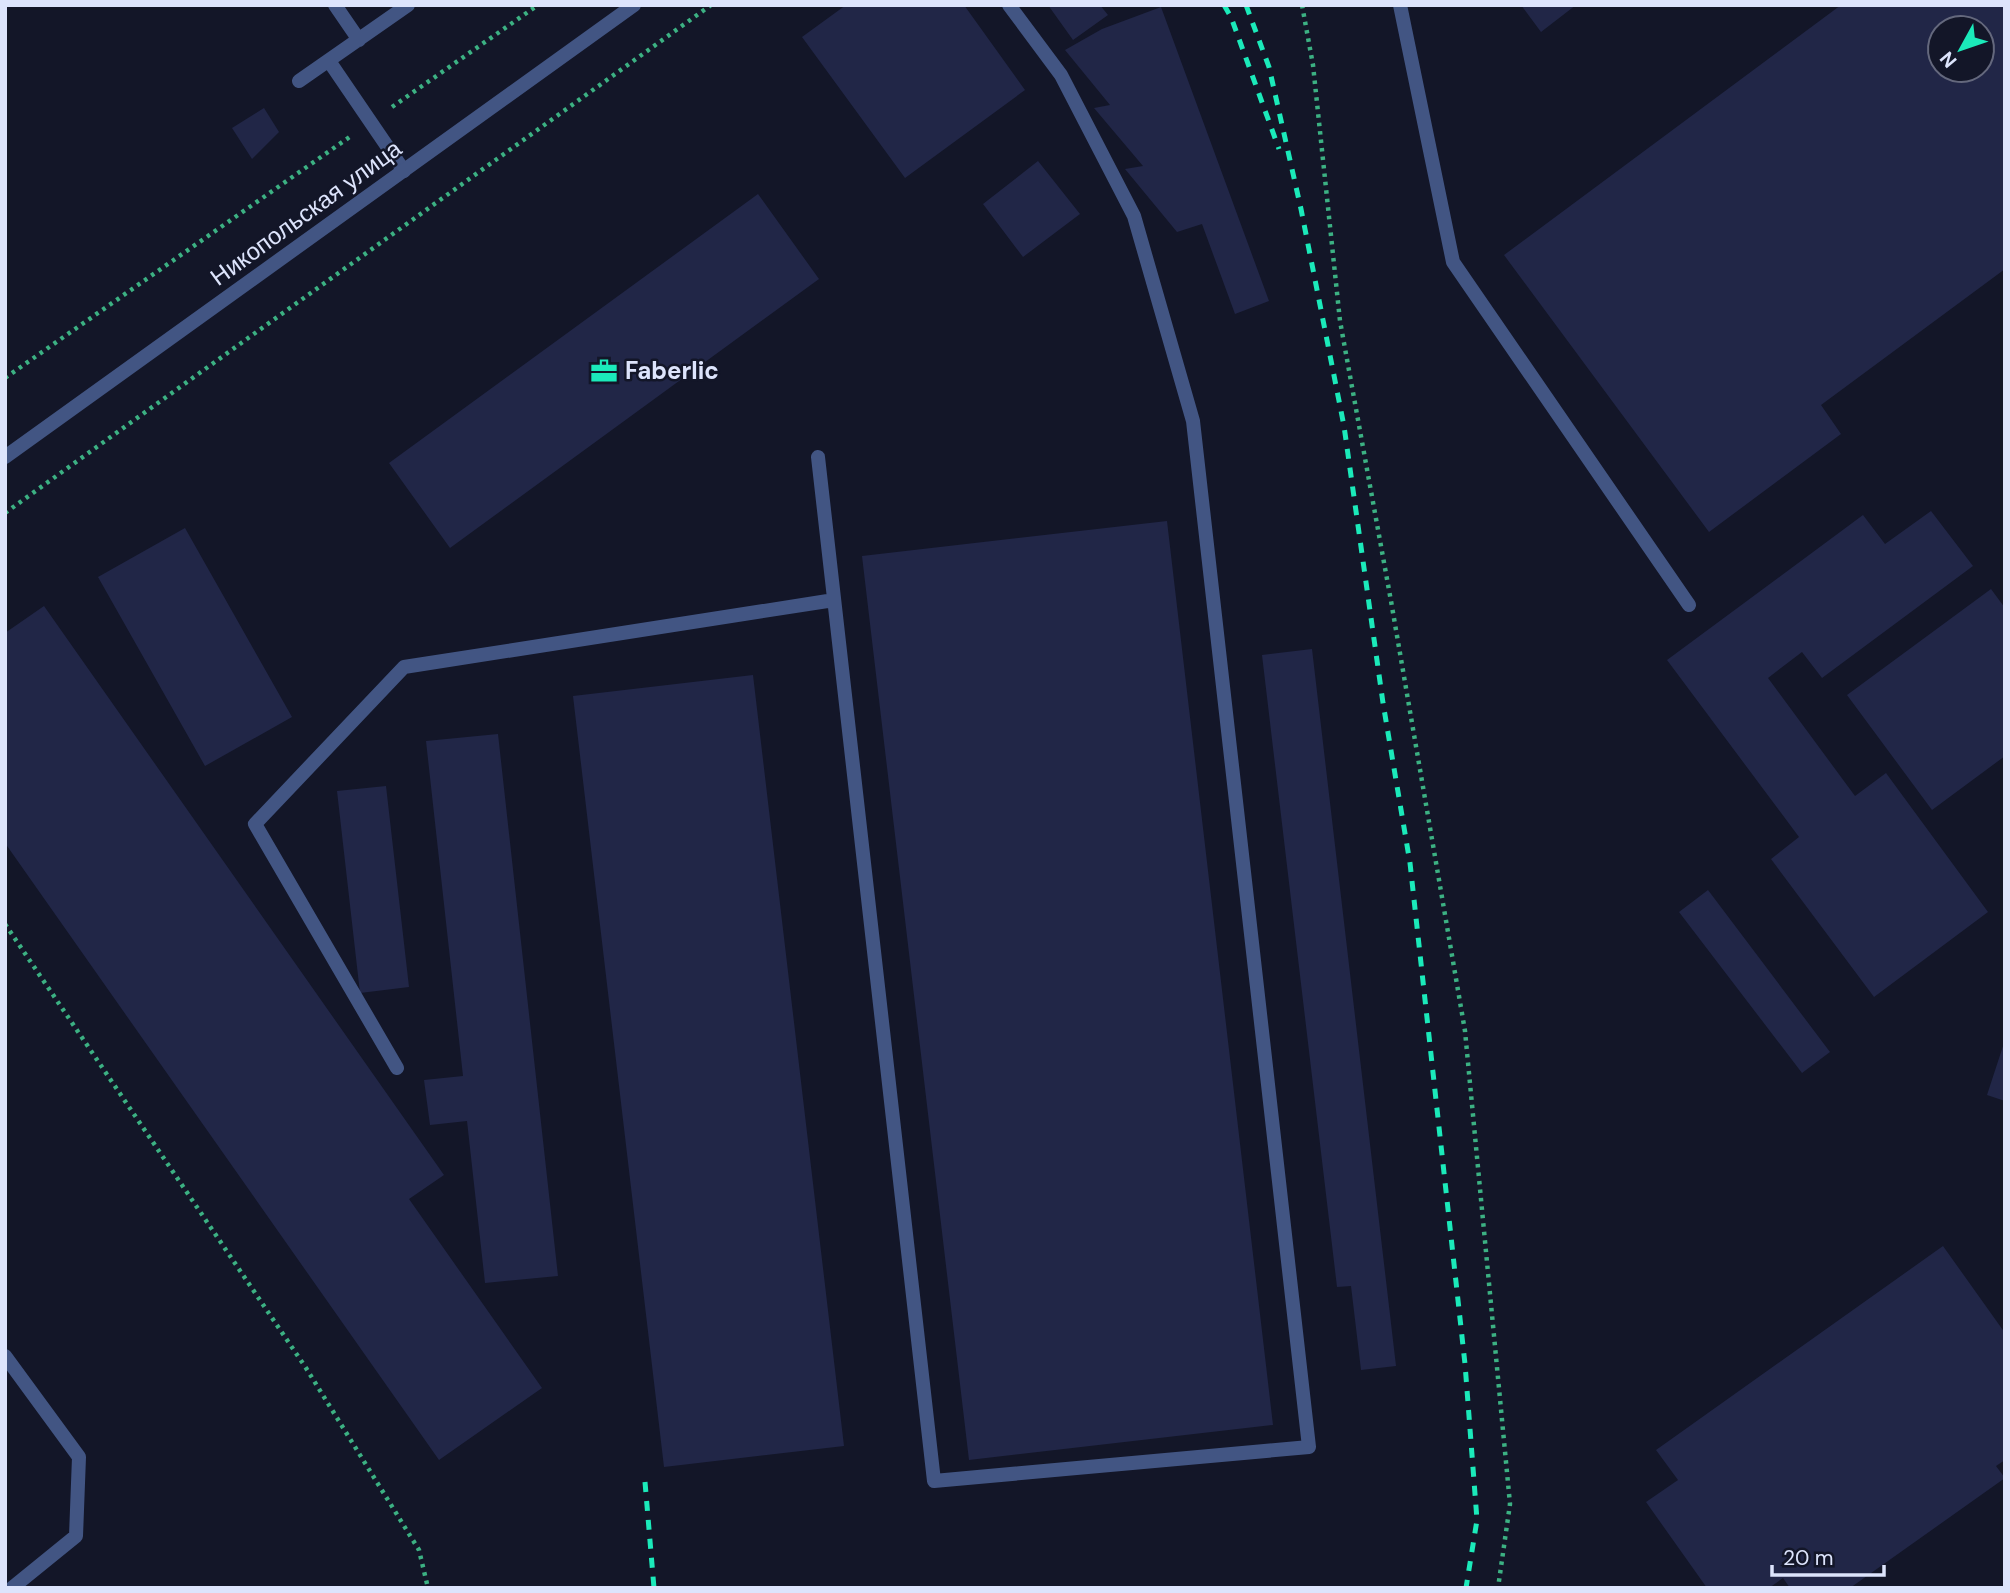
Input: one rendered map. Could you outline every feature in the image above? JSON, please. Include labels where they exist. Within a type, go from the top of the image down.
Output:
[{"type":"street","points":[[335,5],[359,40]]},
{"type":"street","points":[[299,80],[408,5]]},
{"type":"street","name":"Никопольская улица","points":[[5,457],[634,5]]},
{"type":"street","points":[[818,457],[934,1481],[1309,1447],[1193,421],[1134,216],[1061,75],[1009,5]]},
{"type":"street","points":[[1400,5],[1453,262],[1689,605]]},
{"type":"street","points":[[329,61],[404,171]]},
{"type":"street","points":[[397,1068],[255,824],[404,667],[834,600]]},
{"type":"street","points":[[5,1356],[79,1457],[76,1536],[12,1588]]},
{"type":"path","points":[[5,378],[538,5]]},
{"type":"path","points":[[5,513],[711,5]]},
{"type":"path","points":[[1302,5],[1313,65],[1340,321],[1465,1031],[1510,1504],[1498,1588]]},
{"type":"path","points":[[5,923],[306,1368],[419,1550],[428,1588]]},
{"type":"building","points":[[846,5],[964,5],[1025,90],[905,178],[802,37]]},
{"type":"building","points":[[1048,5],[1100,5],[1108,15],[1073,40]]},
{"type":"building","points":[[1521,5],[1576,5],[1541,32]]},
{"type":"building","points":[[1841,5],[2005,5],[2005,269],[1821,405],[1841,434],[1709,532],[1504,255]]},
{"type":"building","points":[[1161,7],[1269,301],[1235,314],[1202,224],[1177,232],[1125,169],[1143,166],[1094,108],[1110,105],[1065,50],[1102,29]]},
{"type":"building","points":[[264,108],[279,132],[252,159],[232,128]]},
{"type":"building","points":[[1038,161],[1080,214],[1023,257],[983,204]]},
{"type":"building","name":"Faberlic","points":[[758,194],[819,279],[450,548],[389,463]]},
{"type":"building","points":[[1931,511],[1973,566],[1822,678],[1802,652],[1768,678],[1855,796],[1886,773],[1988,912],[1874,997],[1771,859],[1799,837],[1667,660],[1863,515],[1885,544]]},
{"type":"building","points":[[1167,521],[1273,1425],[969,1460],[862,556]]},
{"type":"building","points":[[185,528],[292,717],[205,766],[98,577]]},
{"type":"building","points":[[1991,589],[2005,608],[2005,756],[1932,810],[1847,695]]},
{"type":"building","points":[[44,606],[444,1175],[409,1199],[542,1388],[439,1460],[5,843],[5,633]]},
{"type":"building","points":[[1312,649],[1396,1366],[1361,1370],[1351,1286],[1337,1287],[1262,655]]},
{"type":"building","points":[[753,675],[844,1446],[664,1467],[573,696]]},
{"type":"building","points":[[498,734],[558,1276],[485,1283],[467,1121],[430,1125],[424,1080],[463,1076],[426,741]]},
{"type":"building","points":[[386,786],[409,987],[360,993],[337,791]]},
{"type":"building","points":[[1708,890],[1830,1052],[1802,1073],[1679,912]]},
{"type":"building","points":[[2005,1043],[2005,1101],[1987,1095]]},
{"type":"building","points":[[1943,1246],[2005,1333],[2005,1460],[1996,1466],[2005,1478],[1850,1588],[1790,1588],[1783,1578],[1769,1588],[1707,1588],[1646,1502],[1678,1480],[1656,1450]]},
{"type":"railway","points":[[1224,5],[1231,17],[1279,149]]},
{"type":"railway","points":[[1246,5],[1269,67],[1301,209],[1344,426],[1383,703],[1410,863],[1465,1364],[1477,1520],[1466,1588]]},
{"type":"railway","points":[[645,1482],[654,1588]]},
{"type":"place","name":"Faberlic","points":[[604,371]]}]
